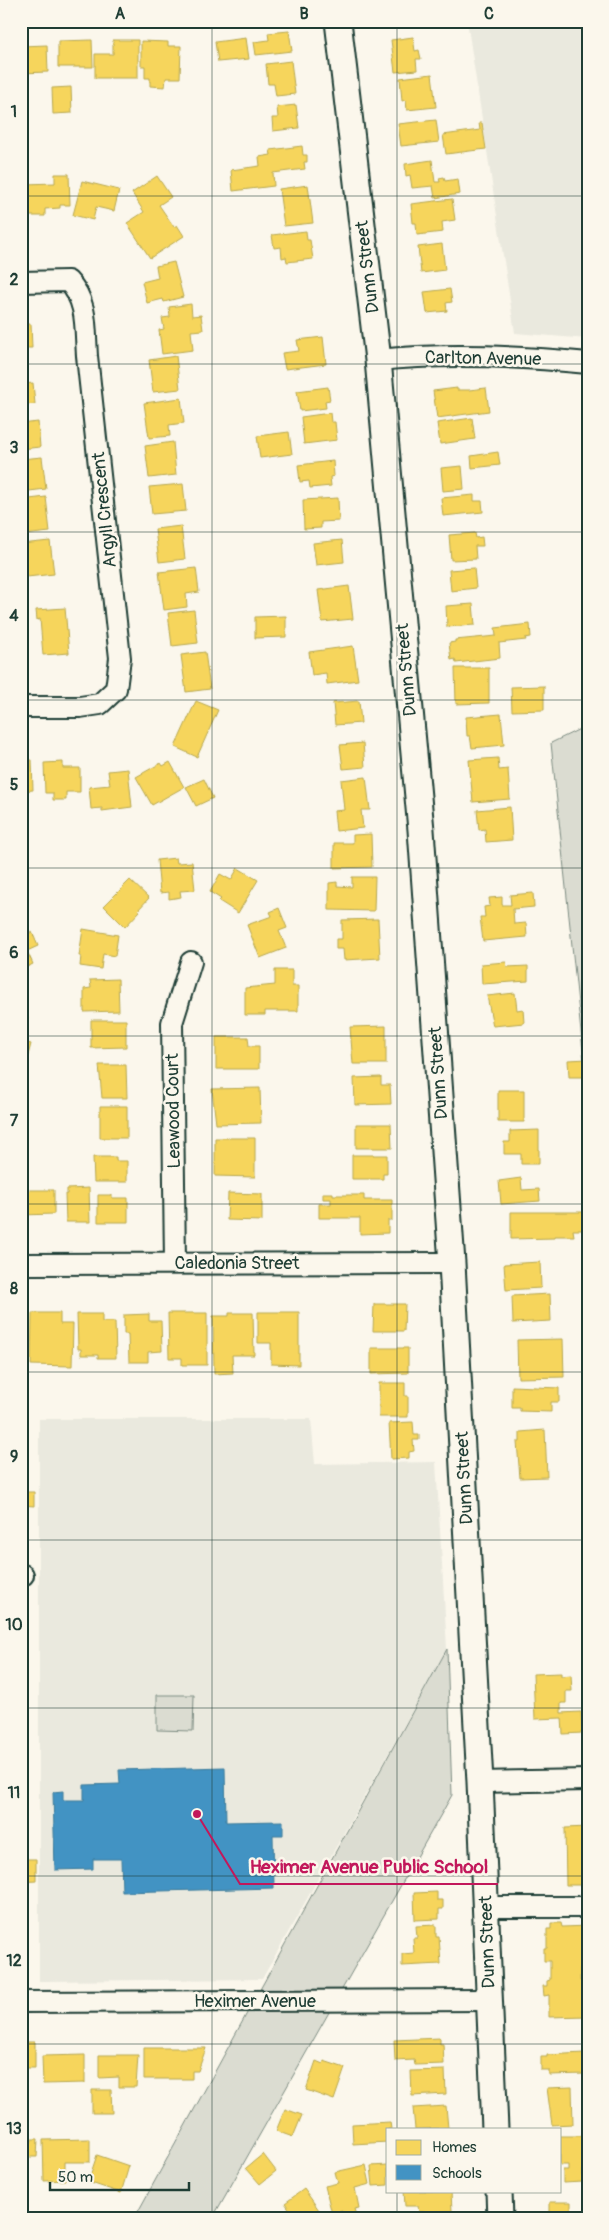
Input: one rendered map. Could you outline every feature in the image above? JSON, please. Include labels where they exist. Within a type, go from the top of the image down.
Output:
[{"type":"street","name":"Dunn Street","points":[[338,21],[378,360],[421,830],[452,1263],[480,1782],[495,2128]]},
{"type":"street","name":"Argyll Crescent","points":[[21,282],[68,281],[78,291],[84,313],[88,366],[120,658],[116,689],[100,704],[80,707],[21,707]]},
{"type":"street","name":"Carlton Avenue","points":[[378,360],[414,356],[486,357],[548,359],[588,363]]},
{"type":"street","name":"Leawood Court","points":[[175,1263],[172,1023],[191,962]]},
{"type":"street","name":"Caledonia Street","points":[[21,1264],[452,1263]]},
{"type":"street","points":[[480,1782],[588,1780]]},
{"type":"street","points":[[486,1906],[588,1907]]},
{"type":"street","name":"Heximer Avenue","points":[[21,2002],[489,2000]]},
{"type":"street","points":[[499,2192],[500,2219]]},
{"type":"shaded area","points":[[467,21],[588,21],[588,339],[515,333]]},
{"type":"shaded area","points":[[588,725],[588,1100],[551,743]]},
{"type":"shaded area","points":[[39,1419],[311,1419],[315,1464],[436,1462],[447,1649],[262,1979],[39,1981]]},
{"type":"shaded area","points":[[447,1649],[452,1795],[212,2219],[134,2219]]},
{"type":"shaded area","points":[[157,1695],[194,1695],[193,1731],[157,1730]]},
{"type":"building: Homes","points":[[289,31],[292,51],[256,55],[254,42],[269,40],[268,33]]},
{"type":"building: Homes","points":[[413,37],[415,51],[419,50],[421,59],[416,59],[417,70],[395,72],[391,40]]},
{"type":"building: Homes","points":[[246,38],[249,59],[218,62],[215,42]]},
{"type":"building: Homes","points":[[92,40],[93,67],[58,67],[58,41]]},
{"type":"building: Homes","points":[[113,40],[138,40],[138,78],[95,78],[95,54],[113,54]]},
{"type":"building: Homes","points":[[141,41],[168,42],[168,46],[181,46],[180,78],[166,78],[165,87],[150,86],[150,78],[145,78],[145,66],[141,66]]},
{"type":"building: Homes","points":[[47,45],[48,72],[21,73],[21,46]]},
{"type":"building: Homes","points":[[291,61],[295,94],[276,96],[274,84],[268,84],[266,64]]},
{"type":"building: Homes","points":[[432,74],[436,107],[407,110],[406,100],[402,101],[400,78]]},
{"type":"building: Homes","points":[[71,87],[72,113],[53,114],[52,88]]},
{"type":"building: Homes","points":[[296,105],[299,128],[273,131],[272,118],[278,118],[277,107]]},
{"type":"building: Homes","points":[[436,120],[439,142],[401,146],[398,124]]},
{"type":"building: Homes","points":[[479,123],[482,123],[486,149],[446,154],[443,135],[480,130]]},
{"type":"building: Homes","points":[[302,146],[303,155],[307,155],[307,162],[304,162],[305,169],[273,173],[274,186],[233,191],[231,170],[260,166],[259,157],[271,155],[270,150]]},
{"type":"building: Homes","points":[[432,160],[435,182],[440,182],[439,178],[444,177],[445,181],[458,179],[460,194],[435,198],[433,186],[412,188],[410,175],[406,176],[405,164]]},
{"type":"building: Homes","points":[[55,174],[69,174],[70,205],[60,205],[60,208],[45,209],[45,216],[26,216],[25,184],[55,183]]},
{"type":"building: Homes","points":[[157,176],[171,197],[159,205],[174,227],[177,225],[184,236],[150,258],[127,223],[144,212],[132,193]]},
{"type":"building: Homes","points":[[82,181],[119,190],[114,211],[96,207],[93,220],[73,215]]},
{"type":"building: Homes","points":[[308,185],[313,223],[284,226],[279,189]]},
{"type":"building: Homes","points":[[452,199],[455,220],[442,222],[443,232],[417,235],[416,223],[413,223],[411,204]]},
{"type":"building: Homes","points":[[306,231],[307,240],[310,240],[313,259],[287,262],[286,257],[282,258],[281,247],[274,248],[272,235]]},
{"type":"building: Homes","points":[[442,244],[445,270],[421,273],[418,247]]},
{"type":"building: Homes","points":[[174,262],[183,297],[164,302],[163,299],[147,303],[142,282],[158,278],[156,266]]},
{"type":"building: Homes","points":[[450,289],[452,302],[446,303],[447,311],[427,313],[424,292]]},
{"type":"building: Homes","points":[[191,304],[192,316],[201,315],[203,330],[191,331],[193,350],[162,354],[159,330],[164,329],[162,318],[170,317],[169,307]]},
{"type":"building: Homes","points":[[21,324],[31,324],[32,348],[23,348],[23,359]]},
{"type":"building: Homes","points":[[323,337],[326,364],[285,369],[282,353],[299,351],[297,340]]},
{"type":"building: Homes","points":[[176,356],[180,389],[153,392],[149,360]]},
{"type":"building: Homes","points":[[21,372],[24,384],[33,383],[35,404],[21,405]]},
{"type":"building: Homes","points":[[328,387],[330,400],[325,401],[326,408],[300,411],[297,391]]},
{"type":"building: Homes","points":[[457,388],[457,390],[469,390],[486,388],[489,411],[437,418],[433,391]]},
{"type":"building: Homes","points":[[181,398],[184,423],[169,425],[170,436],[149,438],[144,403]]},
{"type":"building: Homes","points":[[330,413],[331,422],[335,422],[337,440],[304,444],[301,417]]},
{"type":"building: Homes","points":[[472,418],[475,439],[440,444],[437,423]]},
{"type":"building: Homes","points":[[38,422],[40,447],[21,449],[21,424]]},
{"type":"building: Homes","points":[[289,432],[292,454],[260,458],[257,436]]},
{"type":"building: Homes","points":[[173,442],[176,475],[149,478],[145,446]]},
{"type":"building: Homes","points":[[498,452],[500,465],[472,468],[471,456]]},
{"type":"building: Homes","points":[[42,457],[46,489],[21,492],[21,459]]},
{"type":"building: Homes","points":[[333,461],[334,476],[330,477],[331,486],[310,488],[309,481],[300,482],[298,465]]},
{"type":"building: Homes","points":[[462,466],[464,489],[443,491],[441,468]]},
{"type":"building: Homes","points":[[183,484],[186,511],[152,514],[149,487]]},
{"type":"building: Homes","points":[[474,495],[474,501],[482,501],[483,512],[443,516],[441,498]]},
{"type":"building: Homes","points":[[46,497],[50,532],[23,535],[21,500]]},
{"type":"building: Homes","points":[[338,498],[339,521],[321,522],[321,528],[304,529],[303,500]]},
{"type":"building: Homes","points":[[181,526],[185,559],[159,562],[155,529]]},
{"type":"building: Homes","points":[[475,533],[476,538],[482,537],[483,546],[475,546],[476,559],[451,560],[449,535]]},
{"type":"building: Homes","points":[[342,540],[344,562],[316,565],[313,543]]},
{"type":"building: Homes","points":[[50,541],[54,574],[21,576],[21,544]]},
{"type":"building: Homes","points":[[196,568],[199,592],[186,594],[187,607],[164,610],[159,572]]},
{"type":"building: Homes","points":[[474,568],[476,588],[451,591],[449,570]]},
{"type":"building: Homes","points":[[349,586],[353,619],[322,622],[318,590]]},
{"type":"building: Homes","points":[[473,604],[475,625],[447,627],[446,606]]},
{"type":"building: Homes","points":[[65,608],[69,653],[43,655],[40,619],[37,620],[36,610]]},
{"type":"building: Homes","points":[[194,610],[198,643],[172,646],[168,613]]},
{"type":"building: Homes","points":[[286,616],[286,637],[255,638],[255,617]]},
{"type":"building: Homes","points":[[24,617],[27,641],[21,642],[21,618]]},
{"type":"building: Homes","points":[[530,624],[531,637],[525,638],[526,640],[499,643],[500,658],[456,663],[455,659],[451,660],[449,643],[455,642],[455,640],[496,636],[495,628]]},
{"type":"building: Homes","points":[[353,646],[358,680],[327,684],[326,673],[312,675],[309,652]]},
{"type":"building: Homes","points":[[205,652],[210,689],[186,692],[181,655]]},
{"type":"building: Homes","points":[[455,668],[489,668],[489,703],[456,704]]},
{"type":"building: Homes","points":[[544,686],[544,710],[512,711],[511,687]]},
{"type":"building: Homes","points":[[196,701],[218,710],[197,757],[175,747]]},
{"type":"building: Homes","points":[[359,701],[361,723],[335,725],[333,703]]},
{"type":"building: Homes","points":[[501,714],[504,745],[472,748],[470,736],[467,736],[466,717]]},
{"type":"building: Homes","points":[[363,743],[365,767],[343,769],[340,745]]},
{"type":"building: Homes","points":[[498,758],[499,770],[508,769],[510,799],[473,802],[469,760]]},
{"type":"building: Homes","points":[[21,760],[32,760],[33,790],[21,791]]},
{"type":"building: Homes","points":[[63,762],[63,768],[80,768],[80,792],[66,792],[66,800],[53,800],[53,793],[45,793],[44,763]]},
{"type":"building: Homes","points":[[170,762],[184,787],[152,805],[136,777],[161,763],[163,766]]},
{"type":"building: Homes","points":[[128,769],[132,807],[102,811],[102,808],[91,809],[89,787],[110,785],[108,771]]},
{"type":"building: Homes","points":[[366,777],[370,810],[361,810],[363,828],[336,831],[334,811],[344,810],[341,780]]},
{"type":"building: Homes","points":[[204,779],[213,798],[196,806],[186,787]]},
{"type":"building: Homes","points":[[510,807],[512,840],[486,842],[485,829],[479,830],[477,810]]},
{"type":"building: Homes","points":[[371,834],[372,867],[334,868],[334,843],[353,843],[353,835]]},
{"type":"building: Homes","points":[[176,858],[177,863],[192,862],[195,890],[180,891],[181,897],[169,899],[169,892],[160,893],[157,860]]},
{"type":"building: Homes","points":[[238,868],[258,880],[238,913],[219,901],[221,899],[210,892],[220,874],[231,880]]},
{"type":"building: Homes","points":[[352,877],[375,877],[374,911],[329,910],[329,883],[337,882],[337,886],[352,887]]},
{"type":"building: Homes","points":[[130,880],[149,898],[125,927],[104,906]]},
{"type":"building: Homes","points":[[533,893],[534,907],[513,909],[514,924],[526,923],[527,937],[483,941],[480,917],[485,917],[484,907],[490,906],[489,898],[502,897],[502,905],[511,905],[510,895]]},
{"type":"building: Homes","points":[[279,908],[287,928],[279,931],[286,948],[260,958],[247,925],[272,916],[270,912]]},
{"type":"building: Homes","points":[[378,919],[380,958],[344,960],[343,949],[336,949],[336,939],[342,939],[342,920]]},
{"type":"building: Homes","points":[[83,929],[118,935],[115,956],[103,954],[101,969],[80,966],[81,956],[79,956]]},
{"type":"building: Homes","points":[[32,932],[38,946],[27,951],[33,964],[21,970],[21,937]]},
{"type":"building: Homes","points":[[506,962],[507,967],[528,966],[528,981],[482,984],[481,964]]},
{"type":"building: Homes","points":[[275,970],[292,970],[292,986],[298,986],[298,1011],[265,1011],[265,1015],[245,1015],[245,988],[275,985]]},
{"type":"building: Homes","points":[[118,979],[119,1011],[84,1012],[84,989],[91,988],[90,980]]},
{"type":"building: Homes","points":[[515,993],[517,1010],[523,1009],[524,1023],[493,1026],[487,996]]},
{"type":"building: Homes","points":[[21,1014],[28,1017],[21,1040]]},
{"type":"building: Homes","points":[[91,1020],[126,1020],[126,1047],[91,1048]]},
{"type":"building: Homes","points":[[386,1026],[386,1064],[353,1064],[350,1027]]},
{"type":"building: Homes","points":[[216,1037],[248,1037],[249,1046],[259,1046],[259,1069],[216,1069]]},
{"type":"building: Homes","points":[[21,1041],[31,1044],[26,1063],[21,1062]]},
{"type":"building: Homes","points":[[588,1059],[588,1080],[584,1080],[584,1077],[569,1077],[568,1060]]},
{"type":"building: Homes","points":[[99,1065],[126,1065],[127,1098],[102,1098]]},
{"type":"building: Homes","points":[[381,1077],[381,1085],[390,1085],[391,1104],[355,1105],[354,1078]]},
{"type":"building: Homes","points":[[260,1088],[261,1123],[216,1124],[212,1089]]},
{"type":"building: Homes","points":[[498,1090],[524,1090],[524,1122],[498,1122]]},
{"type":"building: Homes","points":[[100,1106],[127,1106],[127,1138],[100,1138]]},
{"type":"building: Homes","points":[[356,1124],[391,1124],[392,1148],[356,1148]]},
{"type":"building: Homes","points":[[539,1130],[539,1164],[521,1164],[521,1154],[504,1154],[504,1142],[510,1142],[510,1131]]},
{"type":"building: Homes","points":[[215,1138],[255,1138],[255,1177],[215,1176]]},
{"type":"building: Homes","points":[[352,1155],[387,1155],[387,1174],[383,1174],[383,1179],[352,1179]]},
{"type":"building: Homes","points":[[93,1157],[116,1157],[116,1161],[127,1161],[127,1182],[94,1182]]},
{"type":"building: Homes","points":[[521,1178],[522,1190],[539,1189],[540,1201],[501,1204],[499,1181]]},
{"type":"building: Homes","points":[[89,1188],[90,1222],[66,1222],[65,1194],[67,1194],[67,1189]]},
{"type":"building: Homes","points":[[21,1190],[54,1190],[54,1214],[21,1215]]},
{"type":"building: Homes","points":[[228,1193],[262,1194],[262,1221],[227,1220]]},
{"type":"building: Homes","points":[[323,1193],[333,1193],[333,1195],[364,1195],[364,1200],[392,1200],[392,1220],[388,1220],[388,1233],[360,1234],[360,1218],[319,1218],[319,1204],[331,1204],[331,1199],[323,1199]]},
{"type":"building: Homes","points":[[98,1195],[112,1195],[112,1198],[128,1198],[128,1222],[98,1222]]},
{"type":"building: Homes","points":[[511,1212],[586,1212],[586,1230],[573,1230],[574,1236],[511,1239]]},
{"type":"building: Homes","points":[[540,1262],[541,1288],[506,1290],[504,1264]]},
{"type":"building: Homes","points":[[550,1294],[551,1321],[513,1323],[512,1296]]},
{"type":"building: Homes","points":[[374,1304],[405,1304],[404,1331],[373,1331]]},
{"type":"building: Homes","points":[[258,1312],[299,1312],[299,1365],[271,1364],[271,1343],[258,1343]]},
{"type":"building: Homes","points":[[32,1313],[60,1313],[60,1324],[73,1324],[72,1366],[31,1365]]},
{"type":"building: Homes","points":[[168,1313],[207,1313],[207,1365],[182,1365],[182,1358],[169,1358]]},
{"type":"building: Homes","points":[[229,1313],[253,1313],[254,1355],[232,1355],[233,1373],[214,1374],[213,1316],[229,1316]]},
{"type":"building: Homes","points":[[21,1314],[27,1314],[27,1364],[21,1364]]},
{"type":"building: Homes","points":[[77,1314],[102,1314],[102,1322],[115,1322],[116,1358],[98,1358],[98,1355],[81,1355],[81,1349],[78,1349]]},
{"type":"building: Homes","points":[[149,1314],[149,1321],[161,1321],[162,1351],[148,1352],[148,1362],[129,1362],[128,1334],[124,1334],[124,1315]]},
{"type":"building: Homes","points":[[563,1339],[564,1377],[518,1378],[517,1340]]},
{"type":"building: Homes","points":[[371,1348],[408,1348],[408,1373],[371,1374]]},
{"type":"building: Homes","points":[[379,1383],[405,1383],[405,1396],[408,1396],[408,1417],[379,1417]]},
{"type":"building: Homes","points":[[512,1386],[559,1388],[559,1402],[551,1402],[551,1412],[520,1411],[520,1408],[512,1408]]},
{"type":"building: Homes","points":[[413,1422],[414,1435],[419,1435],[419,1440],[413,1440],[414,1451],[409,1452],[409,1458],[391,1459],[389,1423]]},
{"type":"building: Homes","points":[[545,1430],[547,1477],[520,1478],[517,1442],[520,1442],[520,1432]]},
{"type":"building: Homes","points":[[21,1492],[34,1492],[34,1506],[21,1505]]},
{"type":"building: Homes","points":[[21,1604],[23,1604],[23,1627],[21,1627]]},
{"type":"building: Homes","points":[[561,1673],[561,1676],[571,1675],[572,1691],[566,1691],[566,1703],[561,1703],[561,1713],[581,1712],[582,1733],[563,1734],[562,1718],[535,1719],[533,1674]]},
{"type":"building: Homes","points":[[588,1827],[588,1885],[566,1885],[565,1828]]},
{"type":"building: Homes","points":[[21,1859],[36,1859],[36,1881],[21,1882]]},
{"type":"building: Homes","points":[[437,1892],[437,1900],[443,1900],[443,1909],[439,1909],[439,1919],[415,1920],[414,1893]]},
{"type":"building: Homes","points":[[551,1923],[561,1923],[562,1927],[588,1926],[588,1968],[580,1968],[580,1981],[586,1981],[587,2016],[549,2017],[549,1995],[544,1996],[543,1986],[547,1986],[547,1981],[550,1980],[550,1961],[544,1961],[544,1948],[547,1948],[547,1929],[551,1929]]},
{"type":"building: Homes","points":[[436,1925],[436,1937],[439,1937],[441,1964],[402,1966],[402,1954],[414,1953],[413,1938],[417,1938],[416,1926]]},
{"type":"building: Homes","points":[[440,2038],[440,2044],[443,2044],[444,2064],[415,2065],[414,2060],[395,2061],[394,2040]]},
{"type":"building: Homes","points":[[21,2042],[35,2042],[35,2068],[21,2068]]},
{"type":"building: Homes","points":[[144,2048],[206,2048],[198,2071],[192,2071],[192,2079],[144,2079]]},
{"type":"building: Homes","points":[[584,2053],[585,2074],[549,2075],[549,2070],[541,2070],[541,2057]]},
{"type":"building: Homes","points":[[85,2055],[85,2083],[43,2084],[42,2056]]},
{"type":"building: Homes","points":[[99,2055],[138,2055],[136,2087],[119,2087],[119,2077],[99,2078]]},
{"type":"building: Homes","points":[[316,2061],[323,2064],[324,2061],[345,2068],[334,2100],[306,2090]]},
{"type":"building: Homes","points":[[445,2070],[446,2094],[412,2096],[411,2071]]},
{"type":"building: Homes","points":[[572,2087],[573,2124],[552,2125],[547,2088]]},
{"type":"building: Homes","points":[[92,2090],[111,2090],[112,2113],[92,2113]]},
{"type":"building: Homes","points":[[446,2106],[448,2128],[415,2128],[413,2108]]},
{"type":"building: Homes","points":[[285,2109],[302,2115],[293,2137],[276,2131]]},
{"type":"building: Homes","points":[[390,2122],[391,2128],[386,2128],[386,2142],[353,2144],[352,2124]]},
{"type":"building: Homes","points":[[562,2136],[583,2136],[583,2182],[563,2183],[563,2170],[568,2170],[568,2165],[562,2165]]},
{"type":"building: Homes","points":[[32,2139],[38,2139],[37,2157],[21,2157],[21,2144],[31,2144]]},
{"type":"building: Homes","points":[[90,2139],[90,2162],[65,2162],[65,2180],[44,2181],[43,2140]]},
{"type":"building: Homes","points":[[263,2154],[276,2171],[260,2184],[246,2168]]},
{"type":"building: Homes","points":[[97,2155],[129,2166],[121,2193],[88,2182]]},
{"type":"building: Homes","points":[[366,2165],[370,2184],[355,2188],[359,2208],[354,2209],[356,2215],[345,2217],[342,2211],[332,2214],[325,2186],[338,2183],[335,2172]]},
{"type":"building: Homes","points":[[386,2165],[386,2185],[373,2186],[371,2166]]},
{"type":"building: Homes","points":[[304,2189],[319,2210],[317,2212],[321,2217],[319,2219],[292,2219],[290,2217],[294,2215],[285,2203]]},
{"type":"building: Homes","points":[[404,2192],[451,2192],[452,2211],[419,2212],[418,2206],[405,2206]]},
{"type":"building: Homes","points":[[550,2202],[571,2202],[571,2219],[550,2219]]},
{"type":"building: Schools","points":[[225,1767],[226,1822],[283,1821],[283,1835],[273,1835],[274,1888],[122,1892],[121,1859],[93,1859],[93,1869],[55,1870],[53,1792],[63,1791],[63,1800],[84,1800],[84,1785],[120,1784],[119,1770]]},
{"type":"place","name":"Heximer Avenue Public School","points":[[197,1814]]}]
